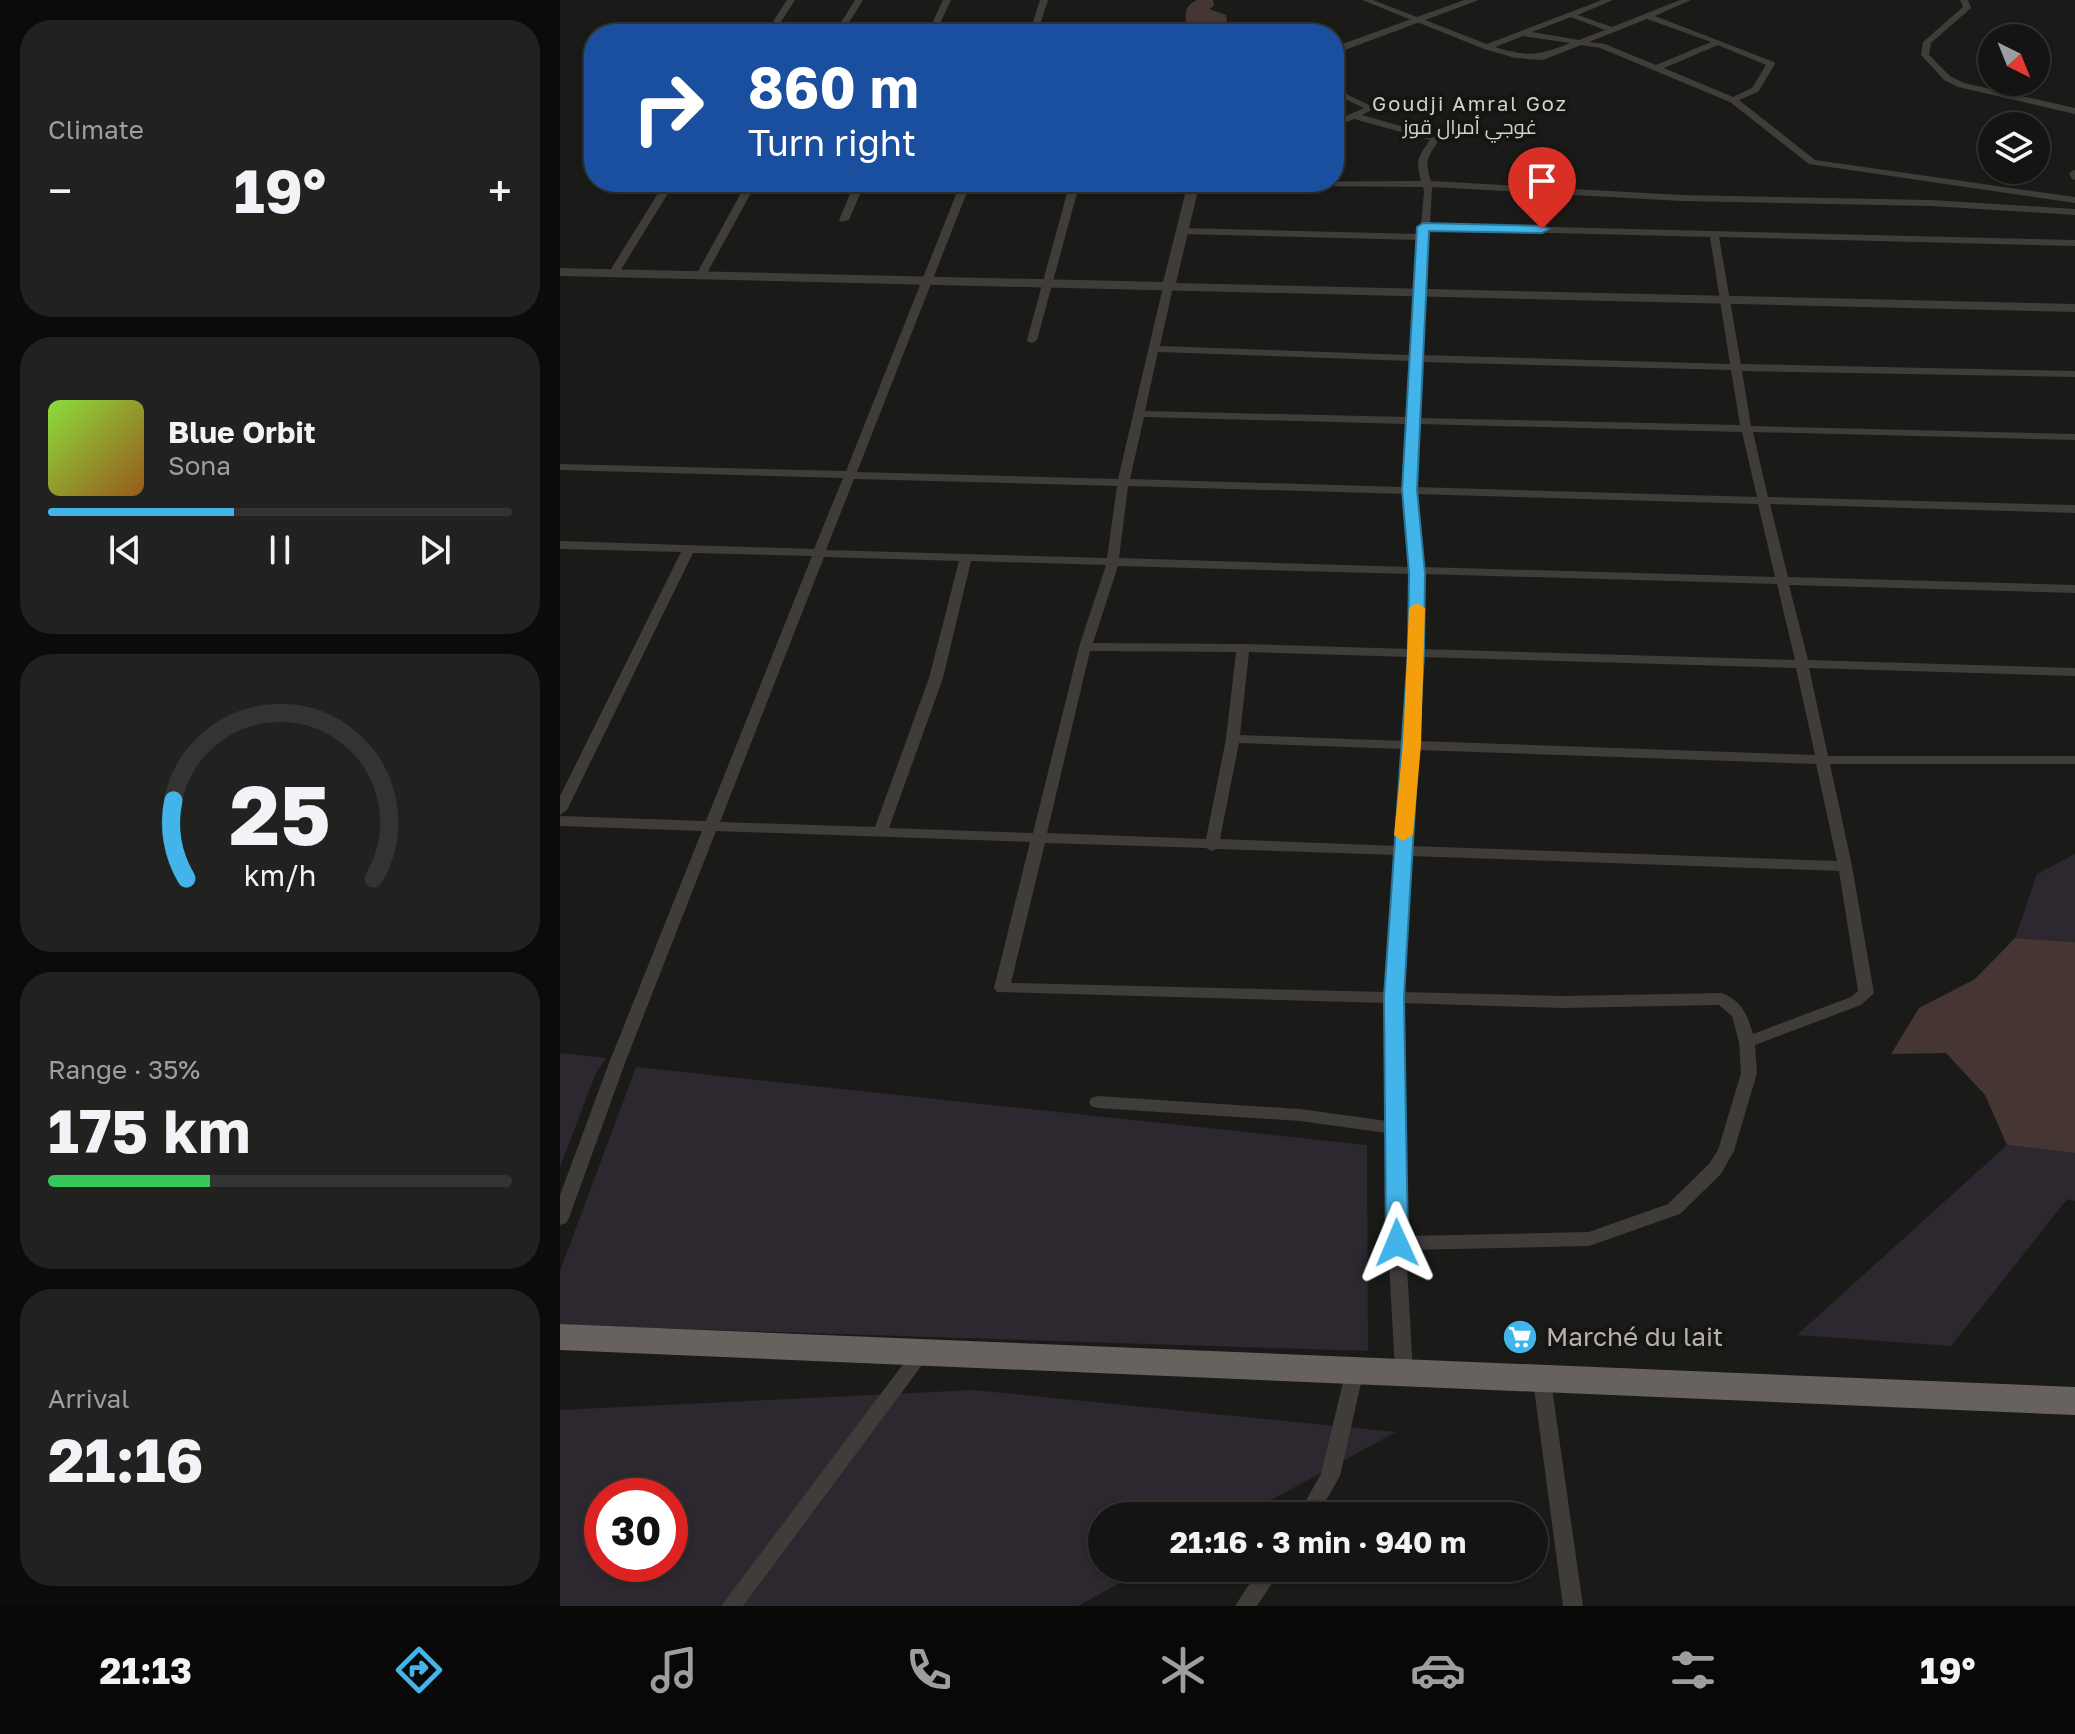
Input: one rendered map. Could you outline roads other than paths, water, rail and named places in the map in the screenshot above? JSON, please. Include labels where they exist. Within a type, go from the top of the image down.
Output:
[{"type":"highway","points":[[560,1337],[1404,1372],[1542,1381],[2075,1401]]},
{"type":"street","points":[[775,24],[791,0]]},
{"type":"street","points":[[844,24],[859,0]]},
{"type":"street","points":[[936,24],[947,0]]},
{"type":"street","points":[[1036,24],[1044,0]]},
{"type":"street","points":[[1366,0],[1487,47],[1530,58],[1583,43],[1687,0]]},
{"type":"street","points":[[1344,47],[1474,0]]},
{"type":"street","points":[[1487,47],[1609,0]]},
{"type":"street","points":[[1964,0],[1967,8],[1961,16],[1927,42],[1925,55],[1937,70],[1961,85],[2075,111]]},
{"type":"street","points":[[1572,15],[1614,30]]},
{"type":"street","points":[[1648,16],[1771,64],[1755,90],[1733,100]]},
{"type":"street","points":[[1521,33],[1602,46],[1733,100],[1812,162],[2075,200]]},
{"type":"street","points":[[1656,68],[1718,42]]},
{"type":"street","points":[[1344,95],[1370,105],[1368,111],[1344,120]]},
{"type":"street","points":[[1355,116],[1436,139],[1423,156],[1422,168],[1429,184],[1418,292],[1409,490],[1417,573],[1416,653],[1394,997],[1397,1243],[1404,1372]]},
{"type":"street","points":[[1344,183],[1429,184],[1682,198],[1931,203],[2075,212]]},
{"type":"street","points":[[613,274],[664,192]]},
{"type":"street","points":[[701,275],[747,192]]},
{"type":"street","points":[[844,220],[856,192]]},
{"type":"street","points":[[560,1218],[617,1063],[930,281],[962,192]]},
{"type":"street","points":[[1032,340],[1072,192]]},
{"type":"street","points":[[1192,192],[1123,483],[1113,561],[1085,647],[1002,988],[1562,1002],[1722,999],[1739,1013],[1747,1042],[1749,1073],[1726,1151],[1715,1169],[1674,1209],[1589,1239],[1397,1243]]},
{"type":"street","points":[[1182,231],[1714,234],[2075,243]]},
{"type":"street","points":[[1714,234],[1746,427],[1802,664],[1845,866],[1866,993],[1856,1001],[1747,1042]]},
{"type":"street","points":[[560,272],[2075,308]]},
{"type":"street","points":[[1155,349],[2075,374]]},
{"type":"street","points":[[1138,414],[2075,437]]},
{"type":"street","points":[[560,467],[2075,509]]},
{"type":"street","points":[[560,545],[821,551],[1417,573],[2075,589]]},
{"type":"street","points":[[560,810],[689,549]]},
{"type":"street","points":[[880,832],[936,678],[966,556]]},
{"type":"street","points":[[1085,647],[1243,648],[2075,672]]},
{"type":"street","points":[[1212,846],[1233,739],[1243,648]]},
{"type":"street","points":[[1233,739],[1822,760],[2075,760]]},
{"type":"street","points":[[560,821],[1845,866]]},
{"type":"street","points":[[1097,1102],[1300,1115],[1395,1128]]},
{"type":"street","points":[[731,1606],[922,1352]]},
{"type":"street","points":[[1315,1502],[1330,1476],[1355,1370]]},
{"type":"street","points":[[1542,1381],[1573,1606]]},
{"type":"street","points":[[1245,1606],[1262,1582]]},
{"type":"place","name":"Marché du lait","points":[[1520,1337]]},
{"type":"district","name":"Goudji Amral Goz غوجي أمرال قوز","points":[[1470,116]]}]
